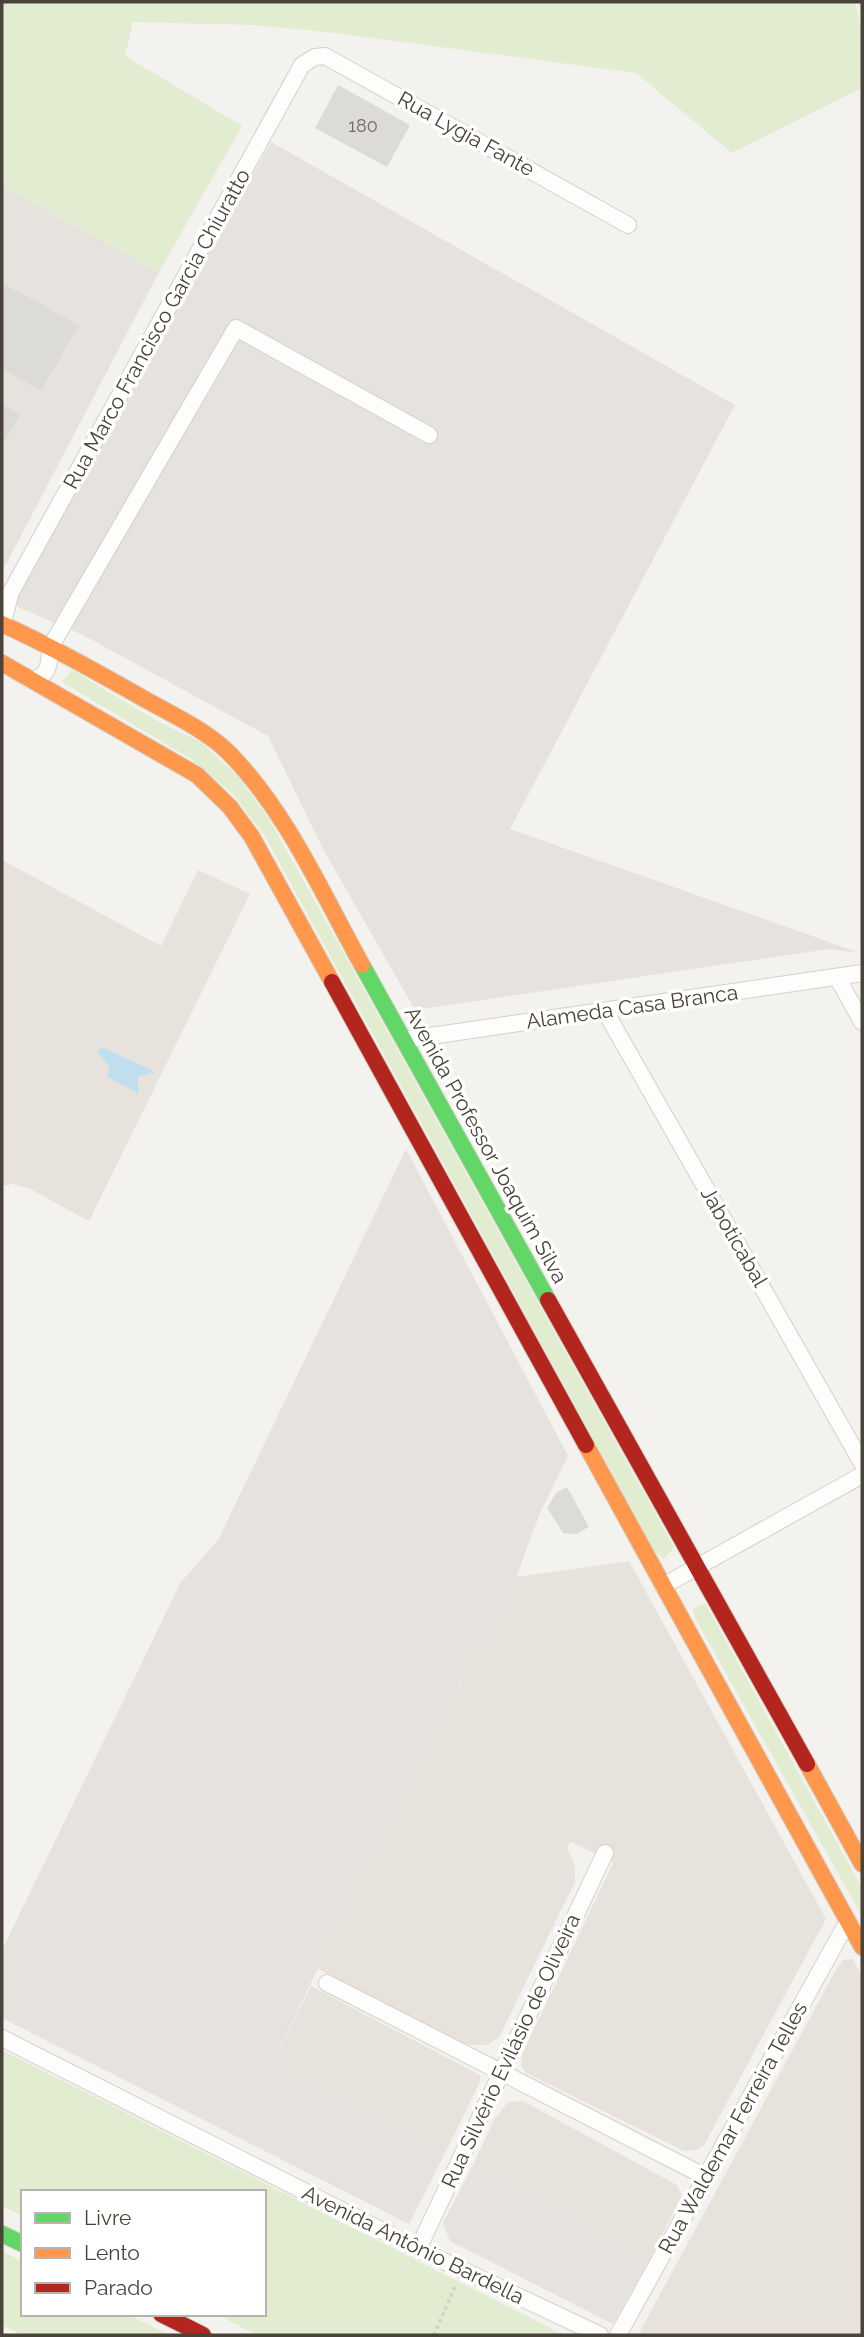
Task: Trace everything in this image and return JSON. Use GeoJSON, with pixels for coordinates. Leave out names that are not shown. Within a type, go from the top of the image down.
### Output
{"type":"FeatureCollection","features":[{"type":"Feature","properties":{"kind":"main road","name":"Avenida Professor Joaquim Silva"},"geometry":{"type":"LineString","coordinates":[[2,624],[51,646],[186,722],[227,751],[257,785],[285,826],[862,1864]]}},
{"type":"Feature","properties":{"kind":"main road"},"geometry":{"type":"LineString","coordinates":[[2,663],[197,775],[230,807],[252,837],[862,1947]]}},
{"type":"Feature","properties":{"kind":"main road"},"geometry":{"type":"LineString","coordinates":[[2,2234],[21,2243]]}},
{"type":"Feature","properties":{"kind":"main road"},"geometry":{"type":"LineString","coordinates":[[165,2316],[203,2335]]}},
{"type":"Feature","properties":{"kind":"street","name":"Rua Lygia Fante"},"geometry":{"type":"LineString","coordinates":[[302,65],[315,57],[325,56],[628,225]]}},
{"type":"Feature","properties":{"kind":"street","name":"Rua Marco Francisco Garcia Chiuratto"},"geometry":{"type":"LineString","coordinates":[[2,624],[6,595],[302,65]]}},
{"type":"Feature","properties":{"kind":"street"},"geometry":{"type":"LineString","coordinates":[[33,680],[43,677],[47,672],[51,646],[236,328],[429,435]]}},
{"type":"Feature","properties":{"kind":"street","name":"Alameda Casa Branca"},"geometry":{"type":"LineString","coordinates":[[403,1040],[862,974]]}},
{"type":"Feature","properties":{"kind":"street"},"geometry":{"type":"LineString","coordinates":[[837,977],[862,1022]]}},
{"type":"Feature","properties":{"kind":"street","name":"Jaboticabal"},"geometry":{"type":"LineString","coordinates":[[605,1011],[862,1463]]}},
{"type":"Feature","properties":{"kind":"street"},"geometry":{"type":"LineString","coordinates":[[663,1586],[862,1475]]}},
{"type":"Feature","properties":{"kind":"street","name":"Rua Silvério Evilásio de Oliveira"},"geometry":{"type":"LineString","coordinates":[[418,2249],[606,1853]]}},
{"type":"Feature","properties":{"kind":"street","name":"Rua Waldemar Ferreira Telles"},"geometry":{"type":"LineString","coordinates":[[618,2335],[848,1920]]}},
{"type":"Feature","properties":{"kind":"street"},"geometry":{"type":"LineString","coordinates":[[327,1983],[706,2177]]}},
{"type":"Feature","properties":{"kind":"street","name":"Avenida Antônio Bardella"},"geometry":{"type":"LineString","coordinates":[[2,2038],[418,2249],[600,2335]]}},
{"type":"Feature","properties":{"kind":"path"},"geometry":{"type":"LineString","coordinates":[[434,2335],[460,2276]]}},
{"type":"Feature","properties":{"kind":"shaded area"},"geometry":{"type":"Polygon","coordinates":[[[271,142],[735,405],[510,829],[860,953],[829,949],[415,1010],[323,849],[268,736],[83,635],[18,607],[16,598],[271,142]]]}},
{"type":"Feature","properties":{"kind":"shaded area"},"geometry":{"type":"Polygon","coordinates":[[[2,186],[159,272],[2,572],[2,186]]]}},
{"type":"Feature","properties":{"kind":"shaded area"},"geometry":{"type":"Polygon","coordinates":[[[2,860],[161,946],[198,870],[250,894],[89,1221],[30,1189],[13,1184],[2,1186],[2,860]]]}},
{"type":"Feature","properties":{"kind":"shaded area"},"geometry":{"type":"Polygon","coordinates":[[[406,1149],[568,1456],[540,1513],[516,1577],[415,1769],[270,2067],[444,2155],[409,2224],[2,2018],[2,1950],[181,1582],[218,1540],[406,1149]]]}},
{"type":"Feature","properties":{"kind":"shaded area"},"geometry":{"type":"Polygon","coordinates":[[[629,1561],[826,1919],[704,2145],[696,2150],[684,2151],[526,2073],[521,2066],[522,2054],[613,1863],[570,1841],[567,1849],[575,1865],[575,1882],[499,2037],[488,2045],[465,2045],[318,1969],[415,1769],[516,1577],[629,1561]]]}},
{"type":"Feature","properties":{"kind":"shaded area"},"geometry":{"type":"Polygon","coordinates":[[[853,1959],[862,1976],[862,2335],[638,2335],[837,1968],[843,1960],[853,1959]]]}},
{"type":"Feature","properties":{"kind":"shaded area"},"geometry":{"type":"Polygon","coordinates":[[[311,1986],[480,2075],[480,2082],[444,2155],[270,2067],[311,1986]]]}},
{"type":"Feature","properties":{"kind":"shaded area"},"geometry":{"type":"Polygon","coordinates":[[[523,2101],[677,2185],[682,2196],[649,2260],[473,2165],[495,2118],[508,2102],[523,2101]]]}},
{"type":"Feature","properties":{"kind":"shaded area"},"geometry":{"type":"Polygon","coordinates":[[[473,2165],[649,2260],[613,2324],[450,2241],[443,2223],[473,2165]]]}},
{"type":"Feature","properties":{"kind":"green space"},"geometry":{"type":"Polygon","coordinates":[[[2,2],[855,2],[862,35],[862,88],[732,153],[636,73],[327,32],[252,25],[133,22],[125,56],[242,126],[159,272],[2,186],[2,2]]]}},
{"type":"Feature","properties":{"kind":"green space"},"geometry":{"type":"Polygon","coordinates":[[[72,670],[159,722],[201,742],[239,778],[268,817],[674,1547],[664,1559],[655,1552],[266,838],[234,795],[191,759],[62,682],[72,670]]]}},
{"type":"Feature","properties":{"kind":"green space"},"geometry":{"type":"Polygon","coordinates":[[[705,1603],[862,1888],[862,1916],[695,1618],[693,1609],[705,1603]]]}},
{"type":"Feature","properties":{"kind":"green space"},"geometry":{"type":"Polygon","coordinates":[[[2,2050],[564,2335],[257,2335],[220,2316],[266,2316],[266,2190],[21,2190],[21,2215],[2,2206],[2,2050]]]}},
{"type":"Feature","properties":{"kind":"green space"},"geometry":{"type":"Polygon","coordinates":[[[2,2251],[21,2261],[21,2316],[131,2316],[169,2335],[22,2335],[2,2325],[2,2251]]]}},
{"type":"Feature","properties":{"kind":"water"},"geometry":{"type":"Polygon","coordinates":[[[102,1047],[155,1072],[138,1077],[138,1094],[107,1076],[110,1067],[97,1052],[102,1047]]]}},
{"type":"Feature","properties":{"kind":"building"},"geometry":{"type":"Polygon","coordinates":[[[338,85],[410,125],[387,167],[315,128],[338,85]]]}},
{"type":"Feature","properties":{"kind":"building"},"geometry":{"type":"Polygon","coordinates":[[[2,283],[79,325],[41,391],[2,368],[2,283]]]}},
{"type":"Feature","properties":{"kind":"building"},"geometry":{"type":"Polygon","coordinates":[[[2,404],[20,415],[2,446],[2,404]]]}},
{"type":"Feature","properties":{"kind":"building"},"geometry":{"type":"Polygon","coordinates":[[[567,1487],[589,1527],[576,1534],[563,1533],[547,1508],[556,1493],[567,1487]]]}},
{"type":"Feature","properties":{"kind":"traffic: fast"},"geometry":{"type":"LineString","coordinates":[[362,965],[548,1300]]}},
{"type":"Feature","properties":{"kind":"traffic: fast"},"geometry":{"type":"LineString","coordinates":[[2,2234],[21,2243]]}},
{"type":"Feature","properties":{"kind":"traffic: slow"},"geometry":{"type":"LineString","coordinates":[[2,624],[58,651],[180,718],[229,753],[250,776],[286,827],[362,965]]}},
{"type":"Feature","properties":{"kind":"traffic: slow"},"geometry":{"type":"LineString","coordinates":[[2,663],[197,775],[230,807],[252,837],[332,982]]}},
{"type":"Feature","properties":{"kind":"traffic: slow"},"geometry":{"type":"LineString","coordinates":[[586,1445],[862,1947]]}},
{"type":"Feature","properties":{"kind":"traffic: slow"},"geometry":{"type":"LineString","coordinates":[[807,1764],[862,1864]]}},
{"type":"Feature","properties":{"kind":"traffic: jam"},"geometry":{"type":"LineString","coordinates":[[332,982],[586,1445]]}},
{"type":"Feature","properties":{"kind":"traffic: jam"},"geometry":{"type":"LineString","coordinates":[[548,1300],[807,1764]]}},
{"type":"Feature","properties":{"kind":"traffic: jam"},"geometry":{"type":"LineString","coordinates":[[165,2316],[203,2335]]}}]}
